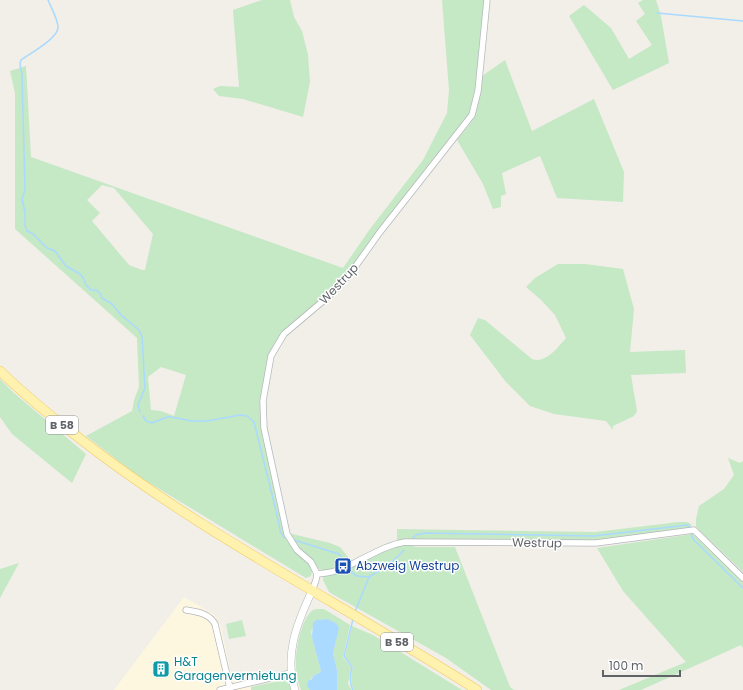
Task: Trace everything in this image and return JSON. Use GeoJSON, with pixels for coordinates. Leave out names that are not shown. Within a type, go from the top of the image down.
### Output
{"type":"FeatureCollection","features":[{"type":"Feature","properties":{"kind":"main road","name":"B 58"},"geometry":{"type":"LineString","coordinates":[[0,371],[48,413],[132,478],[204,526],[477,690]]}},
{"type":"Feature","properties":{"kind":"street","name":"Westrup"},"geometry":{"type":"LineString","coordinates":[[486,0],[478,91],[472,115],[380,232],[350,274],[329,296],[284,334],[271,356],[263,401],[264,428],[286,534],[297,550],[311,562],[317,574],[343,568],[395,544],[405,542],[596,543],[694,530],[743,578]]}},
{"type":"Feature","properties":{"kind":"street"},"geometry":{"type":"LineString","coordinates":[[295,690],[291,673],[290,657],[293,638],[300,617],[312,591],[317,574]]}},
{"type":"Feature","properties":{"kind":"street"},"geometry":{"type":"LineString","coordinates":[[186,610],[207,615],[215,624],[230,688]]}},
{"type":"Feature","properties":{"kind":"street"},"geometry":{"type":"LineString","coordinates":[[220,690],[291,673]]}},
{"type":"Feature","properties":{"kind":"shaded area"},"geometry":{"type":"Polygon","coordinates":[[[184,597],[213,614],[217,619],[221,627],[232,678],[237,681],[249,679],[251,690],[114,690],[184,597]]]}},
{"type":"Feature","properties":{"kind":"green space"},"geometry":{"type":"Polygon","coordinates":[[[262,0],[290,0],[294,17],[302,31],[308,55],[310,82],[303,117],[243,99],[219,96],[213,89],[220,86],[239,87],[233,10],[262,0]]]}},
{"type":"Feature","properties":{"kind":"green space"},"geometry":{"type":"Polygon","coordinates":[[[442,0],[485,0],[478,74],[469,117],[350,272],[328,295],[283,334],[269,356],[261,401],[285,534],[310,564],[312,571],[311,576],[306,578],[138,476],[86,436],[132,411],[139,387],[137,338],[15,229],[15,93],[10,71],[26,66],[31,157],[343,268],[370,229],[423,160],[447,113],[449,90],[442,0]],[[102,185],[87,200],[100,213],[92,221],[129,265],[145,270],[153,234],[114,188],[102,185]],[[161,367],[148,377],[151,410],[161,411],[174,416],[186,375],[161,367]]]}},
{"type":"Feature","properties":{"kind":"green space"},"geometry":{"type":"Polygon","coordinates":[[[643,0],[656,0],[661,16],[669,63],[613,90],[569,16],[584,5],[611,28],[629,59],[652,45],[636,21],[645,14],[638,3],[643,0]]]}},
{"type":"Feature","properties":{"kind":"green space"},"geometry":{"type":"Polygon","coordinates":[[[505,60],[532,131],[594,99],[624,172],[623,202],[557,198],[540,156],[502,173],[506,194],[501,196],[501,207],[493,209],[483,184],[457,140],[473,120],[482,76],[505,60]]]}},
{"type":"Feature","properties":{"kind":"green space"},"geometry":{"type":"Polygon","coordinates":[[[558,264],[585,264],[623,269],[634,309],[630,352],[685,350],[686,373],[631,375],[637,411],[634,416],[613,426],[613,430],[606,421],[554,414],[530,406],[506,382],[470,335],[478,318],[485,320],[532,359],[542,359],[551,354],[566,338],[555,315],[526,287],[535,278],[558,264]]]}},
{"type":"Feature","properties":{"kind":"green space"},"geometry":{"type":"Polygon","coordinates":[[[0,379],[14,393],[86,454],[72,483],[12,434],[0,417],[0,379]]]}},
{"type":"Feature","properties":{"kind":"green space"},"geometry":{"type":"Polygon","coordinates":[[[728,458],[740,463],[743,461],[743,572],[696,527],[699,506],[724,489],[734,475],[728,458]]]}},
{"type":"Feature","properties":{"kind":"green space"},"geometry":{"type":"Polygon","coordinates":[[[687,522],[691,524],[692,529],[596,543],[397,541],[397,529],[595,532],[687,522]]]}},
{"type":"Feature","properties":{"kind":"green space"},"geometry":{"type":"Polygon","coordinates":[[[288,533],[330,543],[340,547],[352,562],[333,570],[322,570],[308,560],[288,533]]]}},
{"type":"Feature","properties":{"kind":"green space"},"geometry":{"type":"Polygon","coordinates":[[[693,534],[743,582],[743,648],[741,645],[641,690],[619,690],[686,662],[623,591],[597,548],[693,534]]]}},
{"type":"Feature","properties":{"kind":"green space"},"geometry":{"type":"Polygon","coordinates":[[[406,544],[416,547],[455,547],[510,687],[514,690],[491,690],[446,658],[329,592],[323,580],[324,574],[394,546],[406,544]]]}},
{"type":"Feature","properties":{"kind":"green space"},"geometry":{"type":"Polygon","coordinates":[[[19,563],[0,598],[0,569],[19,563]]]}},
{"type":"Feature","properties":{"kind":"green space"},"geometry":{"type":"Polygon","coordinates":[[[324,609],[350,625],[343,657],[351,667],[348,684],[352,690],[337,690],[337,670],[333,653],[337,635],[336,623],[324,619],[315,621],[311,632],[321,671],[310,680],[310,690],[301,690],[297,678],[296,666],[302,628],[305,620],[313,610],[324,609]]]}},
{"type":"Feature","properties":{"kind":"green space"},"geometry":{"type":"Polygon","coordinates":[[[242,620],[246,636],[229,639],[226,624],[242,620]]]}},
{"type":"Feature","properties":{"kind":"green space"},"geometry":{"type":"Polygon","coordinates":[[[352,626],[373,635],[462,690],[354,690],[351,678],[353,667],[345,656],[352,626]]]}},
{"type":"Feature","properties":{"kind":"green space"},"geometry":{"type":"Polygon","coordinates":[[[284,680],[290,685],[292,690],[251,690],[251,687],[284,680]]]}},
{"type":"Feature","properties":{"kind":"water"},"geometry":{"type":"Polygon","coordinates":[[[327,619],[336,623],[339,628],[333,653],[337,670],[337,690],[310,690],[307,686],[308,681],[321,671],[312,637],[313,623],[316,620],[327,619]]]}},
{"type":"Feature","properties":{"kind":"waterway"},"geometry":{"type":"LineString","coordinates":[[48,0],[57,21],[57,31],[49,41],[21,60],[20,64],[22,75],[25,190],[22,199],[25,212],[25,226],[27,231],[33,234],[47,248],[55,251],[66,266],[80,274],[86,285],[91,290],[96,290],[100,293],[102,298],[112,304],[121,315],[139,330],[142,337],[145,388],[138,405],[140,412]]}},
{"type":"Feature","properties":{"kind":"waterway"},"geometry":{"type":"LineString","coordinates":[[657,13],[743,21]]}},
{"type":"Feature","properties":{"kind":"waterway"},"geometry":{"type":"LineString","coordinates":[[143,416],[146,421],[152,423],[167,417],[192,421],[207,421],[240,415],[247,416],[254,422],[280,531],[284,538]]}},
{"type":"Feature","properties":{"kind":"waterway"},"geometry":{"type":"LineString","coordinates":[[413,538],[416,535],[425,533],[594,536],[688,525],[690,529]]}},
{"type":"Feature","properties":{"kind":"waterway"},"geometry":{"type":"LineString","coordinates":[[691,533],[693,539],[743,588]]}},
{"type":"Feature","properties":{"kind":"waterway"},"geometry":{"type":"LineString","coordinates":[[294,540],[339,554],[345,563]]}},
{"type":"Feature","properties":{"kind":"waterway"},"geometry":{"type":"LineString","coordinates":[[355,612],[369,577],[392,562],[404,550]]}},
{"type":"Feature","properties":{"kind":"waterway"},"geometry":{"type":"LineString","coordinates":[[349,571],[357,576],[369,577]]}},
{"type":"Feature","properties":{"kind":"waterway"},"geometry":{"type":"LineString","coordinates":[[353,619],[344,656],[352,667],[350,679],[353,690]]}},
{"type":"Feature","properties":{"kind":"place","name":"Abzweig Westrup"},"geometry":{"type":"Point","coordinates":[343,566]}},
{"type":"Feature","properties":{"kind":"place","name":"H&T Garagenvermietung"},"geometry":{"type":"Point","coordinates":[161,669]}}]}
